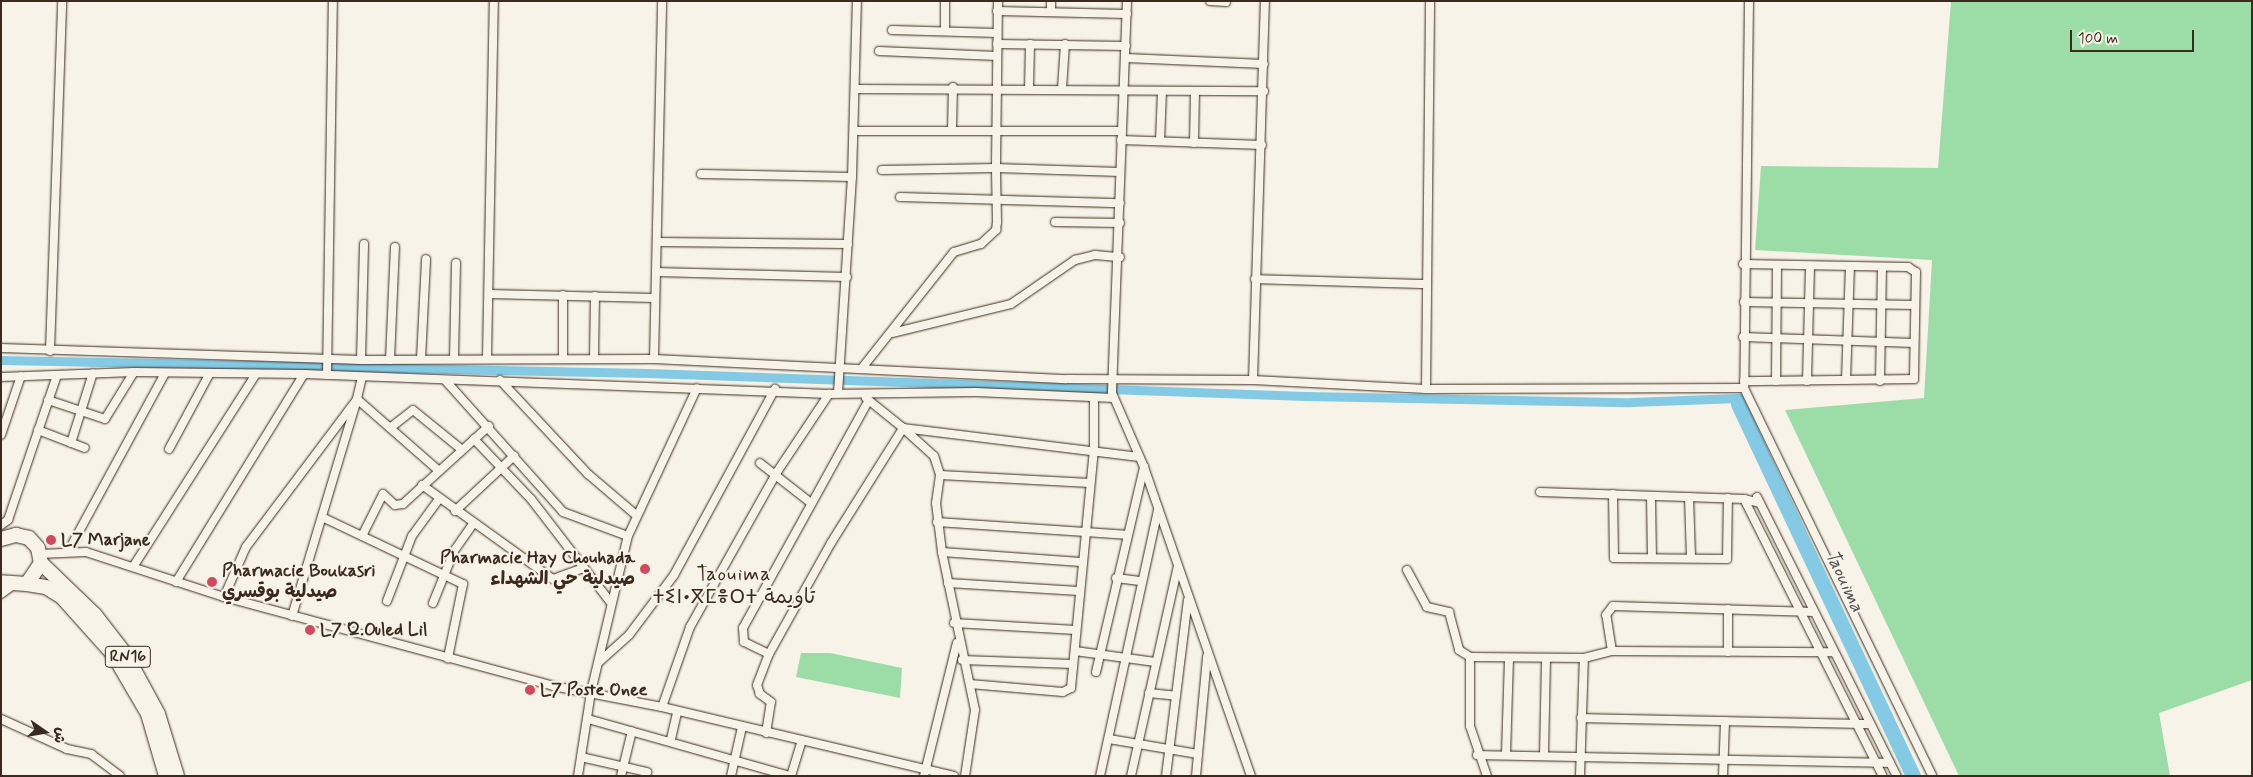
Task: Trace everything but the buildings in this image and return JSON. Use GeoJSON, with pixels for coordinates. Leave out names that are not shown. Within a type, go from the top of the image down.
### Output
{"type":"FeatureCollection","features":[{"type":"Feature","properties":{"kind":"highway","name":"RN16"},"geometry":{"type":"LineString","coordinates":[[2,535],[28,538],[40,558],[95,615],[126,655],[158,714],[177,776]]}},
{"type":"Feature","properties":{"kind":"highway"},"geometry":{"type":"LineString","coordinates":[[27,584],[40,558]]}},
{"type":"Feature","properties":{"kind":"highway","name":"RN16"},"geometry":{"type":"LineString","coordinates":[[5,587],[27,584],[46,587],[62,597],[113,654],[148,714],[166,776]]}},
{"type":"Feature","properties":{"kind":"street"},"geometry":{"type":"LineString","coordinates":[[50,351],[62,1]]}},
{"type":"Feature","properties":{"kind":"street"},"geometry":{"type":"LineString","coordinates":[[327,375],[334,1]]}},
{"type":"Feature","properties":{"kind":"street"},"geometry":{"type":"LineString","coordinates":[[487,357],[494,1]]}},
{"type":"Feature","properties":{"kind":"street"},"geometry":{"type":"LineString","coordinates":[[654,359],[662,1]]}},
{"type":"Feature","properties":{"kind":"street"},"geometry":{"type":"LineString","coordinates":[[838,389],[847,277],[852,177],[857,1]]}},
{"type":"Feature","properties":{"kind":"street"},"geometry":{"type":"LineString","coordinates":[[945,1],[945,31]]}},
{"type":"Feature","properties":{"kind":"street"},"geometry":{"type":"LineString","coordinates":[[862,368],[892,333],[954,252],[990,237],[996,230],[998,87],[996,33],[998,1]]}},
{"type":"Feature","properties":{"kind":"street"},"geometry":{"type":"LineString","coordinates":[[1051,12],[1052,1]]}},
{"type":"Feature","properties":{"kind":"street"},"geometry":{"type":"LineString","coordinates":[[1127,1],[1125,90],[1120,172],[1120,257],[1113,395],[1144,467],[1159,508],[1251,776]]}},
{"type":"Feature","properties":{"kind":"street"},"geometry":{"type":"LineString","coordinates":[[1210,1],[1226,2]]}},
{"type":"Feature","properties":{"kind":"street"},"geometry":{"type":"LineString","coordinates":[[1253,380],[1255,279],[1264,91],[1265,1]]}},
{"type":"Feature","properties":{"kind":"street"},"geometry":{"type":"LineString","coordinates":[[1426,389],[1430,1]]}},
{"type":"Feature","properties":{"kind":"street"},"geometry":{"type":"LineString","coordinates":[[1749,1],[1743,337],[1744,384],[1932,776]]}},
{"type":"Feature","properties":{"kind":"street"},"geometry":{"type":"LineString","coordinates":[[997,11],[1127,14]]}},
{"type":"Feature","properties":{"kind":"street"},"geometry":{"type":"LineString","coordinates":[[892,30],[996,33]]}},
{"type":"Feature","properties":{"kind":"street"},"geometry":{"type":"LineString","coordinates":[[997,44],[1126,46]]}},
{"type":"Feature","properties":{"kind":"street"},"geometry":{"type":"LineString","coordinates":[[1029,88],[1030,44]]}},
{"type":"Feature","properties":{"kind":"street"},"geometry":{"type":"LineString","coordinates":[[1062,89],[1065,44]]}},
{"type":"Feature","properties":{"kind":"street"},"geometry":{"type":"LineString","coordinates":[[879,51],[997,56]]}},
{"type":"Feature","properties":{"kind":"street"},"geometry":{"type":"LineString","coordinates":[[1126,58],[1264,64]]}},
{"type":"Feature","properties":{"kind":"street"},"geometry":{"type":"LineString","coordinates":[[952,130],[953,87]]}},
{"type":"Feature","properties":{"kind":"street"},"geometry":{"type":"LineString","coordinates":[[856,89],[998,87],[1162,91],[1264,91]]}},
{"type":"Feature","properties":{"kind":"street"},"geometry":{"type":"LineString","coordinates":[[1160,141],[1162,91]]}},
{"type":"Feature","properties":{"kind":"street"},"geometry":{"type":"LineString","coordinates":[[1194,143],[1195,91]]}},
{"type":"Feature","properties":{"kind":"street"},"geometry":{"type":"LineString","coordinates":[[854,131],[1122,131]]}},
{"type":"Feature","properties":{"kind":"street"},"geometry":{"type":"LineString","coordinates":[[1121,140],[1262,145]]}},
{"type":"Feature","properties":{"kind":"street"},"geometry":{"type":"LineString","coordinates":[[882,170],[996,168],[1120,172]]}},
{"type":"Feature","properties":{"kind":"street"},"geometry":{"type":"LineString","coordinates":[[701,174],[852,177]]}},
{"type":"Feature","properties":{"kind":"street"},"geometry":{"type":"LineString","coordinates":[[900,197],[1120,203]]}},
{"type":"Feature","properties":{"kind":"street"},"geometry":{"type":"LineString","coordinates":[[1055,222],[1120,222]]}},
{"type":"Feature","properties":{"kind":"street"},"geometry":{"type":"LineString","coordinates":[[658,242],[848,244]]}},
{"type":"Feature","properties":{"kind":"street"},"geometry":{"type":"LineString","coordinates":[[361,360],[364,244]]}},
{"type":"Feature","properties":{"kind":"street"},"geometry":{"type":"LineString","coordinates":[[390,360],[395,246]]}},
{"type":"Feature","properties":{"kind":"street"},"geometry":{"type":"LineString","coordinates":[[892,333],[1011,304],[1075,260],[1096,255],[1120,257]]}},
{"type":"Feature","properties":{"kind":"street"},"geometry":{"type":"LineString","coordinates":[[421,359],[426,259]]}},
{"type":"Feature","properties":{"kind":"street"},"geometry":{"type":"LineString","coordinates":[[454,358],[456,263]]}},
{"type":"Feature","properties":{"kind":"street"},"geometry":{"type":"LineString","coordinates":[[1,348],[328,360],[487,357],[654,359],[1113,378],[1253,380],[1426,389],[1744,384],[1776,380],[1914,380],[1916,305],[1914,269],[1744,264]]}},
{"type":"Feature","properties":{"kind":"street"},"geometry":{"type":"LineString","coordinates":[[1776,380],[1778,337],[1777,265]]}},
{"type":"Feature","properties":{"kind":"street"},"geometry":{"type":"LineString","coordinates":[[1807,381],[1810,266]]}},
{"type":"Feature","properties":{"kind":"street"},"geometry":{"type":"LineString","coordinates":[[1846,380],[1847,304],[1850,266]]}},
{"type":"Feature","properties":{"kind":"street"},"geometry":{"type":"LineString","coordinates":[[1880,381],[1882,267]]}},
{"type":"Feature","properties":{"kind":"street"},"geometry":{"type":"LineString","coordinates":[[656,272],[847,277]]}},
{"type":"Feature","properties":{"kind":"street"},"geometry":{"type":"LineString","coordinates":[[1255,279],[1426,284]]}},
{"type":"Feature","properties":{"kind":"street"},"geometry":{"type":"LineString","coordinates":[[489,294],[654,298]]}},
{"type":"Feature","properties":{"kind":"street"},"geometry":{"type":"LineString","coordinates":[[563,295],[563,358]]}},
{"type":"Feature","properties":{"kind":"street"},"geometry":{"type":"LineString","coordinates":[[594,359],[595,296]]}},
{"type":"Feature","properties":{"kind":"street"},"geometry":{"type":"LineString","coordinates":[[1744,302],[1916,305]]}},
{"type":"Feature","properties":{"kind":"street"},"geometry":{"type":"LineString","coordinates":[[1743,337],[1809,338],[1914,344]]}},
{"type":"Feature","properties":{"kind":"street"},"geometry":{"type":"LineString","coordinates":[[48,400],[81,412],[108,418],[134,372]]}},
{"type":"Feature","properties":{"kind":"street"},"geometry":{"type":"LineString","coordinates":[[1,377],[134,372],[304,374],[697,388],[775,388],[829,394]]}},
{"type":"Feature","properties":{"kind":"street"},"geometry":{"type":"LineString","coordinates":[[71,443],[93,373]]}},
{"type":"Feature","properties":{"kind":"street"},"geometry":{"type":"LineString","coordinates":[[69,550],[165,373]]}},
{"type":"Feature","properties":{"kind":"street"},"geometry":{"type":"LineString","coordinates":[[169,449],[210,373]]}},
{"type":"Feature","properties":{"kind":"street"},"geometry":{"type":"LineString","coordinates":[[2,535],[57,374]]}},
{"type":"Feature","properties":{"kind":"street"},"geometry":{"type":"LineString","coordinates":[[133,567],[256,374]]}},
{"type":"Feature","properties":{"kind":"street"},"geometry":{"type":"LineString","coordinates":[[176,582],[304,374]]}},
{"type":"Feature","properties":{"kind":"street"},"geometry":{"type":"LineString","coordinates":[[1,435],[21,376]]}},
{"type":"Feature","properties":{"kind":"street"},"geometry":{"type":"LineString","coordinates":[[292,616],[324,518],[362,377]]}},
{"type":"Feature","properties":{"kind":"street"},"geometry":{"type":"LineString","coordinates":[[445,380],[489,426],[563,512],[628,536]]}},
{"type":"Feature","properties":{"kind":"street"},"geometry":{"type":"LineString","coordinates":[[500,380],[588,474],[636,515]]}},
{"type":"Feature","properties":{"kind":"street"},"geometry":{"type":"LineString","coordinates":[[578,776],[591,692],[628,536],[636,515],[697,388]]}},
{"type":"Feature","properties":{"kind":"street"},"geometry":{"type":"LineString","coordinates":[[599,662],[629,636],[674,575],[775,388]]}},
{"type":"Feature","properties":{"kind":"street"},"geometry":{"type":"LineString","coordinates":[[662,707],[690,627],[777,472],[829,394],[838,389],[861,393],[976,392],[1094,398],[1113,395]]}},
{"type":"Feature","properties":{"kind":"street"},"geometry":{"type":"LineString","coordinates":[[861,393],[934,456],[940,475],[937,522],[954,624],[962,660],[970,684],[974,732],[965,776]]}},
{"type":"Feature","properties":{"kind":"street"},"geometry":{"type":"LineString","coordinates":[[970,684],[1067,692],[1074,664],[1081,562],[1094,451],[1094,398]]}},
{"type":"Feature","properties":{"kind":"street"},"geometry":{"type":"LineString","coordinates":[[224,597],[246,547],[357,399]]}},
{"type":"Feature","properties":{"kind":"street"},"geometry":{"type":"LineString","coordinates":[[357,399],[438,470]]}},
{"type":"Feature","properties":{"kind":"street"},"geometry":{"type":"LineString","coordinates":[[769,654],[748,645],[743,628],[869,400]]}},
{"type":"Feature","properties":{"kind":"street"},"geometry":{"type":"LineString","coordinates":[[390,428],[414,410],[461,449]]}},
{"type":"Feature","properties":{"kind":"street"},"geometry":{"type":"LineString","coordinates":[[362,536],[383,494],[400,506],[461,449],[489,426]]}},
{"type":"Feature","properties":{"kind":"street"},"geometry":{"type":"LineString","coordinates":[[903,428],[1139,458]]}},
{"type":"Feature","properties":{"kind":"street"},"geometry":{"type":"LineString","coordinates":[[766,734],[772,702],[760,694],[758,685],[769,654],[831,543],[903,428]]}},
{"type":"Feature","properties":{"kind":"street"},"geometry":{"type":"LineString","coordinates":[[38,430],[85,448]]}},
{"type":"Feature","properties":{"kind":"street"},"geometry":{"type":"LineString","coordinates":[[474,439],[499,469],[516,483],[611,603]]}},
{"type":"Feature","properties":{"kind":"street"},"geometry":{"type":"LineString","coordinates":[[455,511],[514,456]]}},
{"type":"Feature","properties":{"kind":"street"},"geometry":{"type":"LineString","coordinates":[[760,463],[777,472],[811,504]]}},
{"type":"Feature","properties":{"kind":"street"},"geometry":{"type":"LineString","coordinates":[[1096,672],[1126,535],[1144,467]]}},
{"type":"Feature","properties":{"kind":"street"},"geometry":{"type":"LineString","coordinates":[[516,483],[530,473]]}},
{"type":"Feature","properties":{"kind":"street"},"geometry":{"type":"LineString","coordinates":[[940,475],[1090,483]]}},
{"type":"Feature","properties":{"kind":"street"},"geometry":{"type":"LineString","coordinates":[[422,485],[473,524],[553,579],[584,568]]}},
{"type":"Feature","properties":{"kind":"street"},"geometry":{"type":"LineString","coordinates":[[1540,492],[1758,500],[1897,776]]}},
{"type":"Feature","properties":{"kind":"street"},"geometry":{"type":"LineString","coordinates":[[1613,494],[1614,558],[1727,559],[1728,498]]}},
{"type":"Feature","properties":{"kind":"street"},"geometry":{"type":"LineString","coordinates":[[1651,496],[1652,558]]}},
{"type":"Feature","properties":{"kind":"street"},"geometry":{"type":"LineString","coordinates":[[1690,497],[1691,558]]}},
{"type":"Feature","properties":{"kind":"street"},"geometry":{"type":"LineString","coordinates":[[387,601],[403,556],[419,524],[439,499]]}},
{"type":"Feature","properties":{"kind":"street"},"geometry":{"type":"LineString","coordinates":[[1744,499],[1818,653],[1883,776]]}},
{"type":"Feature","properties":{"kind":"street"},"geometry":{"type":"LineString","coordinates":[[1100,776],[1159,508]]}},
{"type":"Feature","properties":{"kind":"street"},"geometry":{"type":"LineString","coordinates":[[324,518],[444,574],[464,586],[448,658]]}},
{"type":"Feature","properties":{"kind":"street"},"geometry":{"type":"LineString","coordinates":[[937,522],[1126,535]]}},
{"type":"Feature","properties":{"kind":"street"},"geometry":{"type":"LineString","coordinates":[[433,603],[444,574],[473,524]]}},
{"type":"Feature","properties":{"kind":"street"},"geometry":{"type":"LineString","coordinates":[[40,558],[69,550],[133,567],[224,597],[448,658],[662,707],[925,772],[954,776]]}},
{"type":"Feature","properties":{"kind":"street"},"geometry":{"type":"LineString","coordinates":[[942,552],[1081,562]]}},
{"type":"Feature","properties":{"kind":"street"},"geometry":{"type":"LineString","coordinates":[[1131,776],[1178,566]]}},
{"type":"Feature","properties":{"kind":"street"},"geometry":{"type":"LineString","coordinates":[[1407,570],[1427,607],[1451,614],[1459,650],[1470,657],[1584,658],[1612,652],[1833,652]]}},
{"type":"Feature","properties":{"kind":"street"},"geometry":{"type":"LineString","coordinates":[[1116,578],[1142,580]]}},
{"type":"Feature","properties":{"kind":"street"},"geometry":{"type":"LineString","coordinates":[[948,583],[1079,591]]}},
{"type":"Feature","properties":{"kind":"street"},"geometry":{"type":"LineString","coordinates":[[1166,776],[1189,598]]}},
{"type":"Feature","properties":{"kind":"street"},"geometry":{"type":"LineString","coordinates":[[1612,652],[1606,615],[1613,606],[1814,612]]}},
{"type":"Feature","properties":{"kind":"street"},"geometry":{"type":"LineString","coordinates":[[1728,609],[1728,652]]}},
{"type":"Feature","properties":{"kind":"street"},"geometry":{"type":"LineString","coordinates":[[954,624],[1076,630]]}},
{"type":"Feature","properties":{"kind":"street"},"geometry":{"type":"LineString","coordinates":[[925,772],[958,641]]}},
{"type":"Feature","properties":{"kind":"street"},"geometry":{"type":"LineString","coordinates":[[1075,651],[1156,662]]}},
{"type":"Feature","properties":{"kind":"street"},"geometry":{"type":"LineString","coordinates":[[1196,776],[1208,655]]}},
{"type":"Feature","properties":{"kind":"street"},"geometry":{"type":"LineString","coordinates":[[1470,657],[1470,726],[1477,755],[1486,776]]}},
{"type":"Feature","properties":{"kind":"street"},"geometry":{"type":"LineString","coordinates":[[1506,754],[1509,658]]}},
{"type":"Feature","properties":{"kind":"street"},"geometry":{"type":"LineString","coordinates":[[1544,755],[1546,658]]}},
{"type":"Feature","properties":{"kind":"street"},"geometry":{"type":"LineString","coordinates":[[1580,776],[1584,658]]}},
{"type":"Feature","properties":{"kind":"street"},"geometry":{"type":"LineString","coordinates":[[962,660],[1074,664]]}},
{"type":"Feature","properties":{"kind":"street"},"geometry":{"type":"LineString","coordinates":[[1149,693],[1176,696]]}},
{"type":"Feature","properties":{"kind":"street"},"geometry":{"type":"LineString","coordinates":[[670,740],[677,712]]}},
{"type":"Feature","properties":{"kind":"street"},"geometry":{"type":"LineString","coordinates":[[1581,718],[1870,724]]}},
{"type":"Feature","properties":{"kind":"street"},"geometry":{"type":"LineString","coordinates":[[1,719],[96,756],[120,776]]}},
{"type":"Feature","properties":{"kind":"street"},"geometry":{"type":"LineString","coordinates":[[588,719],[735,758],[790,776],[802,741]]}},
{"type":"Feature","properties":{"kind":"street"},"geometry":{"type":"LineString","coordinates":[[1724,776],[1725,721]]}},
{"type":"Feature","properties":{"kind":"street"},"geometry":{"type":"LineString","coordinates":[[731,776],[742,728]]}},
{"type":"Feature","properties":{"kind":"street"},"geometry":{"type":"LineString","coordinates":[[621,776],[632,731]]}},
{"type":"Feature","properties":{"kind":"street"},"geometry":{"type":"LineString","coordinates":[[1109,739],[1170,751],[1198,754]]}},
{"type":"Feature","properties":{"kind":"street"},"geometry":{"type":"LineString","coordinates":[[1477,755],[1506,754],[1890,763]]}},
{"type":"Feature","properties":{"kind":"street"},"geometry":{"type":"LineString","coordinates":[[581,757],[647,772]]}},
{"type":"Feature","properties":{"kind":"green space"},"geometry":{"type":"Polygon","coordinates":[[[1951,1],[2252,1],[2252,680],[2159,713],[2170,776],[1959,776],[1785,410],[1924,398],[1932,260],[1755,250],[1761,166],[1938,168],[1951,1]]]}},
{"type":"Feature","properties":{"kind":"green space"},"geometry":{"type":"Polygon","coordinates":[[[801,653],[830,653],[902,668],[900,698],[796,677],[801,653]]]}},
{"type":"Feature","properties":{"kind":"waterway"},"geometry":{"type":"LineString","coordinates":[[1,360],[648,373],[1306,396],[1630,402],[1739,398],[1738,404]]}},
{"type":"Feature","properties":{"kind":"waterway","name":"Taouima"},"geometry":{"type":"LineString","coordinates":[[1738,404],[1913,776]]}},
{"type":"Feature","properties":{"kind":"place","name":"L7 Marjane"},"geometry":{"type":"Point","coordinates":[51,540]}},
{"type":"Feature","properties":{"kind":"place","name":"Pharmacie Hay Chouhada صيدلية حي الشهداء"},"geometry":{"type":"Point","coordinates":[645,569]}},
{"type":"Feature","properties":{"kind":"place","name":"Pharmacie Boukasri صيدلية بوقسري"},"geometry":{"type":"Point","coordinates":[212,582]}},
{"type":"Feature","properties":{"kind":"place","name":"L7 Q.Ouled Lil"},"geometry":{"type":"Point","coordinates":[310,630]}},
{"type":"Feature","properties":{"kind":"place","name":"L7 Poste Onee"},"geometry":{"type":"Point","coordinates":[530,690]}},
{"type":"Feature","properties":{"kind":"district","name":"Taouima ⵜⵉⵏ•ⴳⵎⴻⵔⵜ تاويمة"},"geometry":{"type":"Point","coordinates":[734,586]}}]}
